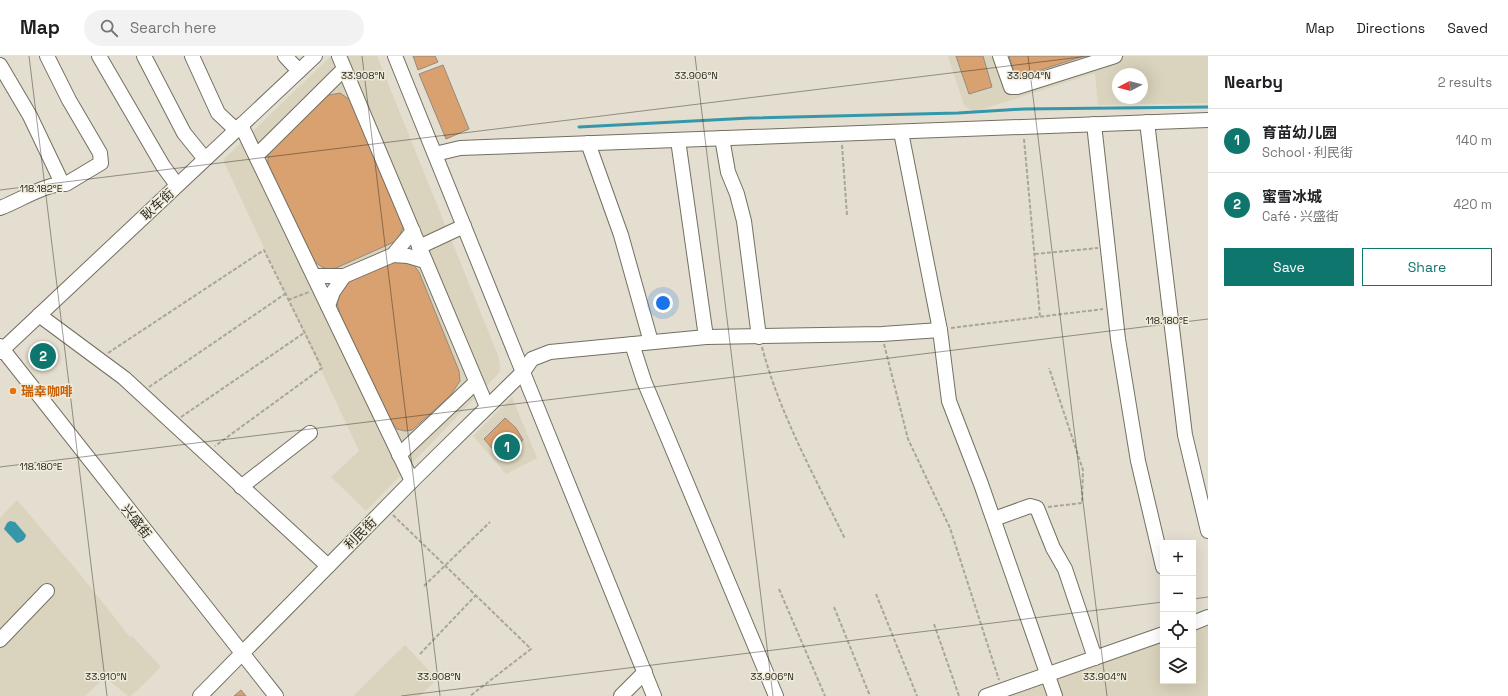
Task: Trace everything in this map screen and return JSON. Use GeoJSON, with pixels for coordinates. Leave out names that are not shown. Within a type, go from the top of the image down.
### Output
{"type":"FeatureCollection","features":[{"type":"Feature","properties":{"kind":"street"},"geometry":{"type":"LineString","coordinates":[[0,208],[50,186],[66,184],[101,163],[101,158],[47,56]]}},
{"type":"Feature","properties":{"kind":"street"},"geometry":{"type":"LineString","coordinates":[[99,56],[163,166],[177,185]]}},
{"type":"Feature","properties":{"kind":"street"},"geometry":{"type":"LineString","coordinates":[[144,56],[184,134],[205,159]]}},
{"type":"Feature","properties":{"kind":"street"},"geometry":{"type":"LineString","coordinates":[[192,56],[218,113],[239,128],[256,156],[412,481]]}},
{"type":"Feature","properties":{"kind":"street"},"geometry":{"type":"LineString","coordinates":[[285,56],[299,71]]}},
{"type":"Feature","properties":{"kind":"street","name":"耿车街"},"geometry":{"type":"LineString","coordinates":[[1,349],[315,56]]}},
{"type":"Feature","properties":{"kind":"street"},"geometry":{"type":"LineString","coordinates":[[339,56],[487,407]]}},
{"type":"Feature","properties":{"kind":"street"},"geometry":{"type":"LineString","coordinates":[[395,56],[654,696]]}},
{"type":"Feature","properties":{"kind":"street"},"geometry":{"type":"LineString","coordinates":[[1000,56],[1011,87],[1017,87],[1116,56]]}},
{"type":"Feature","properties":{"kind":"street"},"geometry":{"type":"LineString","coordinates":[[1,67],[30,116],[62,184]]}},
{"type":"Feature","properties":{"kind":"street"},"geometry":{"type":"LineString","coordinates":[[256,156],[344,69]]}},
{"type":"Feature","properties":{"kind":"street"},"geometry":{"type":"LineString","coordinates":[[435,154],[460,148],[1208,120]]}},
{"type":"Feature","properties":{"kind":"street"},"geometry":{"type":"LineString","coordinates":[[1147,122],[1185,435],[1208,531]]}},
{"type":"Feature","properties":{"kind":"street"},"geometry":{"type":"LineString","coordinates":[[1094,124],[1114,307],[1138,461],[1160,554]]}},
{"type":"Feature","properties":{"kind":"street"},"geometry":{"type":"LineString","coordinates":[[901,132],[940,330],[949,401],[994,519],[1055,696]]}},
{"type":"Feature","properties":{"kind":"street"},"geometry":{"type":"LineString","coordinates":[[722,138],[728,172],[737,194],[744,221],[759,337]]}},
{"type":"Feature","properties":{"kind":"street"},"geometry":{"type":"LineString","coordinates":[[678,140],[706,338]]}},
{"type":"Feature","properties":{"kind":"street"},"geometry":{"type":"LineString","coordinates":[[588,143],[621,235],[651,342]]}},
{"type":"Feature","properties":{"kind":"street"},"geometry":{"type":"LineString","coordinates":[[419,246],[464,226]]}},
{"type":"Feature","properties":{"kind":"street"},"geometry":{"type":"LineString","coordinates":[[393,255],[412,231]]}},
{"type":"Feature","properties":{"kind":"street"},"geometry":{"type":"LineString","coordinates":[[317,282],[344,276],[393,255],[408,256],[425,261]]}},
{"type":"Feature","properties":{"kind":"street"},"geometry":{"type":"LineString","coordinates":[[328,306],[333,292],[344,276]]}},
{"type":"Feature","properties":{"kind":"street"},"geometry":{"type":"LineString","coordinates":[[39,315],[98,359],[140,393],[328,566]]}},
{"type":"Feature","properties":{"kind":"street","name":"利民街"},"geometry":{"type":"LineString","coordinates":[[200,696],[386,507],[523,372],[532,359],[550,352],[706,338],[882,334],[940,330]]}},
{"type":"Feature","properties":{"kind":"street"},"geometry":{"type":"LineString","coordinates":[[632,344],[644,381],[776,696]]}},
{"type":"Feature","properties":{"kind":"street","name":"兴盛街"},"geometry":{"type":"LineString","coordinates":[[1,349],[276,696]]}},
{"type":"Feature","properties":{"kind":"street"},"geometry":{"type":"LineString","coordinates":[[400,455],[476,382]]}},
{"type":"Feature","properties":{"kind":"street"},"geometry":{"type":"LineString","coordinates":[[241,487],[310,433]]}},
{"type":"Feature","properties":{"kind":"street"},"geometry":{"type":"LineString","coordinates":[[994,519],[1030,506],[1037,508],[1053,548],[1065,570],[1095,658]]}},
{"type":"Feature","properties":{"kind":"street"},"geometry":{"type":"LineString","coordinates":[[0,640],[47,591]]}},
{"type":"Feature","properties":{"kind":"street"},"geometry":{"type":"LineString","coordinates":[[1196,622],[1208,617]]}},
{"type":"Feature","properties":{"kind":"street"},"geometry":{"type":"LineString","coordinates":[[986,696],[1160,635]]}},
{"type":"Feature","properties":{"kind":"street"},"geometry":{"type":"LineString","coordinates":[[621,696],[645,672]]}},
{"type":"Feature","properties":{"kind":"path"},"geometry":{"type":"LineString","coordinates":[[1022,127],[1040,317]]}},
{"type":"Feature","properties":{"kind":"path"},"geometry":{"type":"LineString","coordinates":[[842,134],[847,216]]}},
{"type":"Feature","properties":{"kind":"path"},"geometry":{"type":"LineString","coordinates":[[1035,254],[1107,247]]}},
{"type":"Feature","properties":{"kind":"path"},"geometry":{"type":"LineString","coordinates":[[98,359],[264,250],[322,368],[205,454]]}},
{"type":"Feature","properties":{"kind":"path"},"geometry":{"type":"LineString","coordinates":[[288,300],[317,282]]}},
{"type":"Feature","properties":{"kind":"path"},"geometry":{"type":"LineString","coordinates":[[140,393],[285,294]]}},
{"type":"Feature","properties":{"kind":"path"},"geometry":{"type":"LineString","coordinates":[[940,330],[1114,307]]}},
{"type":"Feature","properties":{"kind":"path"},"geometry":{"type":"LineString","coordinates":[[172,423],[304,333]]}},
{"type":"Feature","properties":{"kind":"path"},"geometry":{"type":"LineString","coordinates":[[882,334],[908,439],[950,528],[1003,690]]}},
{"type":"Feature","properties":{"kind":"path"},"geometry":{"type":"LineString","coordinates":[[759,337],[768,369],[802,453],[845,539]]}},
{"type":"Feature","properties":{"kind":"path"},"geometry":{"type":"LineString","coordinates":[[1037,508],[1082,503],[1083,470],[1049,368]]}},
{"type":"Feature","properties":{"kind":"path"},"geometry":{"type":"LineString","coordinates":[[386,507],[531,649],[470,696]]}},
{"type":"Feature","properties":{"kind":"path"},"geometry":{"type":"LineString","coordinates":[[424,586],[490,522]]}},
{"type":"Feature","properties":{"kind":"path"},"geometry":{"type":"LineString","coordinates":[[779,589],[825,696]]}},
{"type":"Feature","properties":{"kind":"path"},"geometry":{"type":"LineString","coordinates":[[876,594],[917,696]]}},
{"type":"Feature","properties":{"kind":"path"},"geometry":{"type":"LineString","coordinates":[[420,654],[476,595]]}},
{"type":"Feature","properties":{"kind":"path"},"geometry":{"type":"LineString","coordinates":[[834,607],[870,696]]}},
{"type":"Feature","properties":{"kind":"path"},"geometry":{"type":"LineString","coordinates":[[934,624],[959,696]]}},
{"type":"Feature","properties":{"kind":"shaded area"},"geometry":{"type":"Polygon","coordinates":[[[331,56],[377,56],[499,358],[500,368],[499,373],[366,511],[331,477],[359,451],[223,160],[331,56]]]}},
{"type":"Feature","properties":{"kind":"shaded area"},"geometry":{"type":"Polygon","coordinates":[[[948,56],[1208,56],[1208,103],[1098,105],[1095,73],[974,112],[964,105],[948,56]]]}},
{"type":"Feature","properties":{"kind":"shaded area"},"geometry":{"type":"Polygon","coordinates":[[[512,397],[537,458],[506,474],[473,436],[512,397]]]}},
{"type":"Feature","properties":{"kind":"shaded area"},"geometry":{"type":"Polygon","coordinates":[[[17,500],[79,573],[130,637],[132,636],[161,667],[131,696],[128,696],[105,677],[85,696],[0,696],[0,518],[17,500]]]}},
{"type":"Feature","properties":{"kind":"shaded area"},"geometry":{"type":"Polygon","coordinates":[[[1208,622],[1208,696],[996,696],[1160,639],[1160,684],[1196,684],[1196,626],[1208,622]]]}},
{"type":"Feature","properties":{"kind":"shaded area"},"geometry":{"type":"Polygon","coordinates":[[[405,645],[437,679],[420,696],[353,696],[405,645]]]}},
{"type":"Feature","properties":{"kind":"water"},"geometry":{"type":"Polygon","coordinates":[[[10,521],[15,522],[26,535],[22,541],[17,543],[4,529],[10,521]]]}},
{"type":"Feature","properties":{"kind":"building"},"geometry":{"type":"Polygon","coordinates":[[[413,56],[435,56],[438,62],[418,70],[413,56]]]}},
{"type":"Feature","properties":{"kind":"building"},"geometry":{"type":"Polygon","coordinates":[[[956,56],[983,56],[992,87],[969,94],[956,56]]]}},
{"type":"Feature","properties":{"kind":"building"},"geometry":{"type":"Polygon","coordinates":[[[1009,56],[1084,56],[1016,78],[1009,56]]]}},
{"type":"Feature","properties":{"kind":"building"},"geometry":{"type":"Polygon","coordinates":[[[443,65],[469,129],[446,139],[419,74],[443,65]]]}},
{"type":"Feature","properties":{"kind":"building"},"geometry":{"type":"Polygon","coordinates":[[[340,93],[350,100],[403,227],[399,238],[394,242],[336,268],[328,269],[315,262],[268,166],[268,153],[324,96],[340,93]]]}},
{"type":"Feature","properties":{"kind":"building"},"geometry":{"type":"Polygon","coordinates":[[[396,261],[413,264],[419,272],[459,371],[460,381],[450,396],[412,430],[405,431],[397,429],[391,421],[340,314],[337,303],[339,292],[346,282],[396,261]]]}},
{"type":"Feature","properties":{"kind":"building"},"geometry":{"type":"Polygon","coordinates":[[[505,418],[516,428],[523,440],[503,461],[484,439],[505,418]]]}},
{"type":"Feature","properties":{"kind":"building"},"geometry":{"type":"Polygon","coordinates":[[[241,690],[246,696],[234,696],[241,690]]]}},
{"type":"Feature","properties":{"kind":"waterway"},"geometry":{"type":"LineString","coordinates":[[579,127],[750,118],[958,113],[1024,109],[1208,107]]}},
{"type":"Feature","properties":{"kind":"place","name":"蜜雪冰城"},"geometry":{"type":"Point","coordinates":[43,356]}},
{"type":"Feature","properties":{"kind":"place","name":"瑞幸咖啡"},"geometry":{"type":"Point","coordinates":[13,391]}},
{"type":"Feature","properties":{"kind":"place","name":"育苗幼儿园"},"geometry":{"type":"Point","coordinates":[507,447]}}]}
